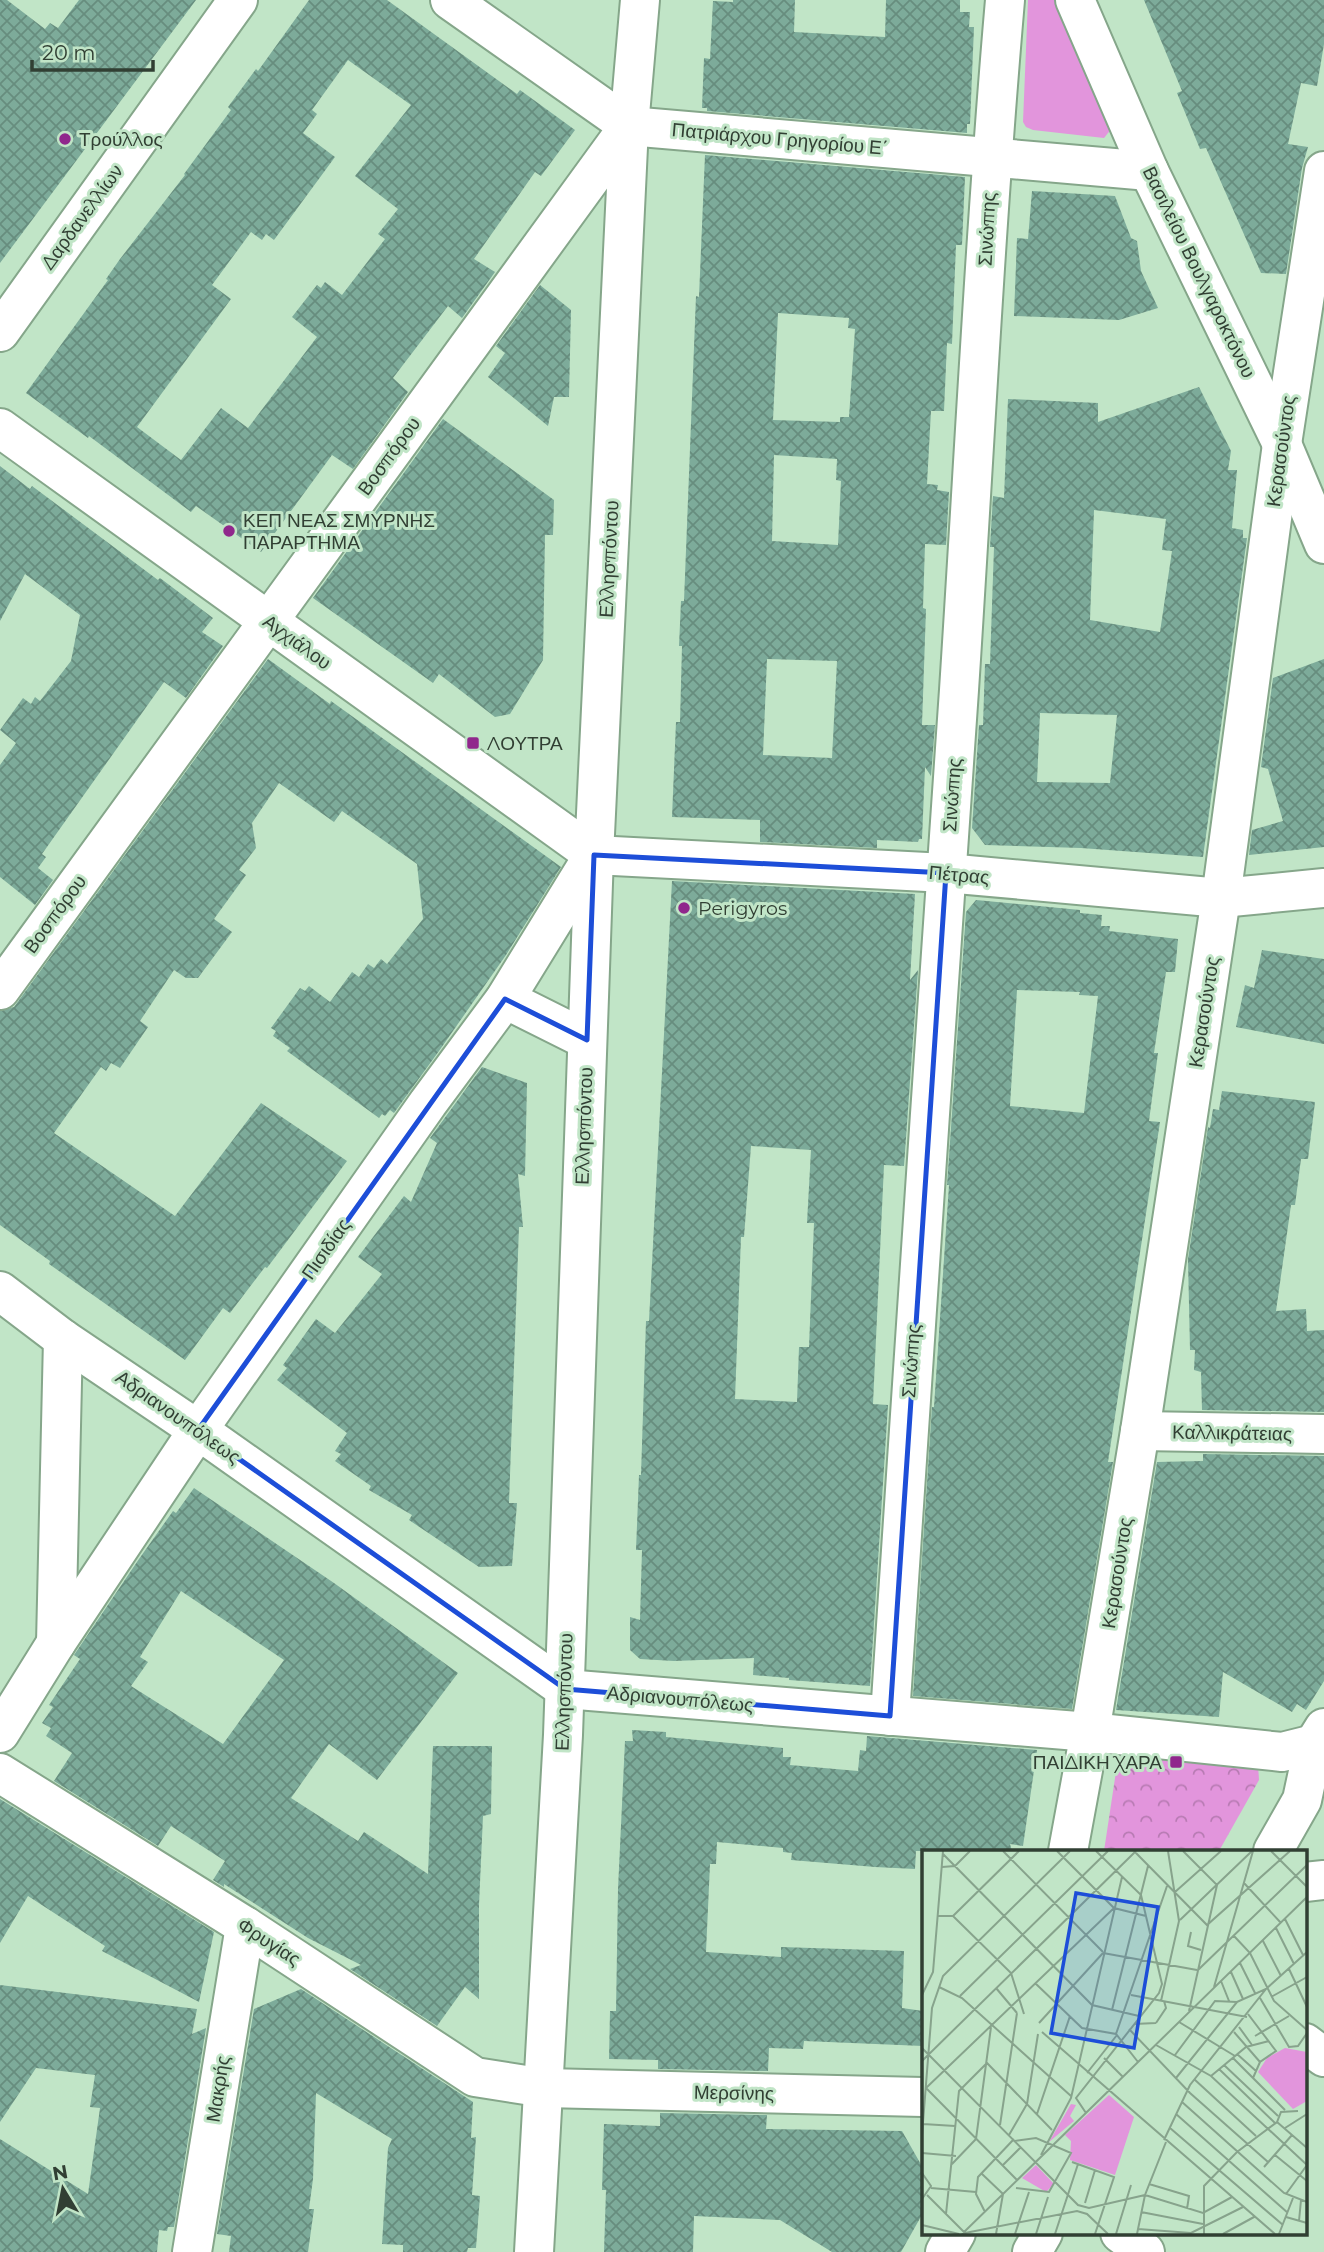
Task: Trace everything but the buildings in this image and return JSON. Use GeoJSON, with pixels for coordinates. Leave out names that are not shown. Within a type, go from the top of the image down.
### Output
{"type":"FeatureCollection","features":[{"type":"Feature","properties":{"kind":"street","name":"Δαρδανελλίων"},"geometry":{"type":"LineString","coordinates":[[0,332],[238,0]]}},
{"type":"Feature","properties":{"kind":"street"},"geometry":{"type":"LineString","coordinates":[[450,0],[629,126]]}},
{"type":"Feature","properties":{"kind":"street","name":"Ελλησπόντου"},"geometry":{"type":"LineString","coordinates":[[534,2252],[565,1689],[594,855],[629,126],[640,0]]}},
{"type":"Feature","properties":{"kind":"street","name":"Σινώπης"},"geometry":{"type":"LineString","coordinates":[[890,1716],[991,158],[1005,0]]}},
{"type":"Feature","properties":{"kind":"street","name":"Βασιλείου Βουλγαροκτόνου"},"geometry":{"type":"LineString","coordinates":[[1076,0],[1149,171],[1282,444],[1324,544]]}},
{"type":"Feature","properties":{"kind":"street","name":"Πατριάρχου Γρηγορίου Ε΄"},"geometry":{"type":"LineString","coordinates":[[629,126],[1149,171]]}},
{"type":"Feature","properties":{"kind":"street","name":"Βοσπόρου"},"geometry":{"type":"LineString","coordinates":[[0,990],[629,126]]}},
{"type":"Feature","properties":{"kind":"street","name":"Κερασούντος"},"geometry":{"type":"LineString","coordinates":[[1068,1850],[1140,1431],[1221,898],[1282,444],[1324,171]]}},
{"type":"Feature","properties":{"kind":"street","name":"Αγχιάλου"},"geometry":{"type":"LineString","coordinates":[[0,428],[594,855]]}},
{"type":"Feature","properties":{"kind":"street","name":"Πέτρας"},"geometry":{"type":"LineString","coordinates":[[594,855],[946,873],[1221,898],[1324,888]]}},
{"type":"Feature","properties":{"kind":"street","name":"Πισιδίας"},"geometry":{"type":"LineString","coordinates":[[0,1733],[56,1643],[198,1430],[428,1103],[505,999],[594,855]]}},
{"type":"Feature","properties":{"kind":"street"},"geometry":{"type":"LineString","coordinates":[[505,999],[587,1040]]}},
{"type":"Feature","properties":{"kind":"street","name":"Αδριανουπόλεως"},"geometry":{"type":"LineString","coordinates":[[0,1291],[63,1339],[198,1430],[565,1689],[1090,1732],[1282,1752],[1319,1736]]}},
{"type":"Feature","properties":{"kind":"street"},"geometry":{"type":"LineString","coordinates":[[56,1643],[63,1339]]}},
{"type":"Feature","properties":{"kind":"street","name":"Καλλικράτειας"},"geometry":{"type":"LineString","coordinates":[[1140,1431],[1324,1434]]}},
{"type":"Feature","properties":{"kind":"street"},"geometry":{"type":"LineString","coordinates":[[1274,1850],[1301,1800],[1319,1736]]}},
{"type":"Feature","properties":{"kind":"street","name":"Φρυγίας"},"geometry":{"type":"LineString","coordinates":[[0,1773],[245,1926],[475,2077],[545,2088]]}},
{"type":"Feature","properties":{"kind":"street"},"geometry":{"type":"LineString","coordinates":[[1306,1882],[1324,1880]]}},
{"type":"Feature","properties":{"kind":"street","name":"Μακρής"},"geometry":{"type":"LineString","coordinates":[[192,2252],[245,1926]]}},
{"type":"Feature","properties":{"kind":"street"},"geometry":{"type":"LineString","coordinates":[[1306,2044],[1324,2057]]}},
{"type":"Feature","properties":{"kind":"street","name":"Μερσίνης"},"geometry":{"type":"LineString","coordinates":[[545,2088],[922,2097]]}},
{"type":"Feature","properties":{"kind":"street"},"geometry":{"type":"LineString","coordinates":[[946,2252],[955,2234]]}},
{"type":"Feature","properties":{"kind":"street"},"geometry":{"type":"LineString","coordinates":[[1032,2252],[1042,2234]]}},
{"type":"Feature","properties":{"kind":"street"},"geometry":{"type":"LineString","coordinates":[[1121,2234],[1146,2252]]}},
{"type":"Feature","properties":{"kind":"highlighted area"},"geometry":{"type":"Polygon","coordinates":[[[594,855],[946,873],[890,1716],[565,1689],[198,1430],[505,999],[587,1040],[594,855]]]}},
{"type":"Feature","properties":{"kind":"green space"},"geometry":{"type":"Polygon","coordinates":[[[1028,0],[1059,0],[1112,128],[1104,138],[1033,130],[1023,122],[1028,0]]]}},
{"type":"Feature","properties":{"kind":"green space"},"geometry":{"type":"Polygon","coordinates":[[[1121,1753],[1258,1765],[1259,1780],[1220,1850],[1104,1850],[1121,1753]]]}},
{"type":"Feature","properties":{"kind":"place","name":"Τρούλλος"},"geometry":{"type":"Point","coordinates":[65,139]}},
{"type":"Feature","properties":{"kind":"place","name":"ΚΕΠ ΝΕΑΣ ΣΜΥΡΝΗΣ ΠΑΡΑΡΤΗΜΑ"},"geometry":{"type":"Point","coordinates":[229,531]}},
{"type":"Feature","properties":{"kind":"place","name":"ΛΟΥΤΡΑ"},"geometry":{"type":"Point","coordinates":[473,743]}},
{"type":"Feature","properties":{"kind":"place","name":"Perigyros"},"geometry":{"type":"Point","coordinates":[684,908]}},
{"type":"Feature","properties":{"kind":"place","name":"ΠΑΙΔΙΚΗ ΧΑΡΑ"},"geometry":{"type":"Point","coordinates":[1176,1762]}}]}
